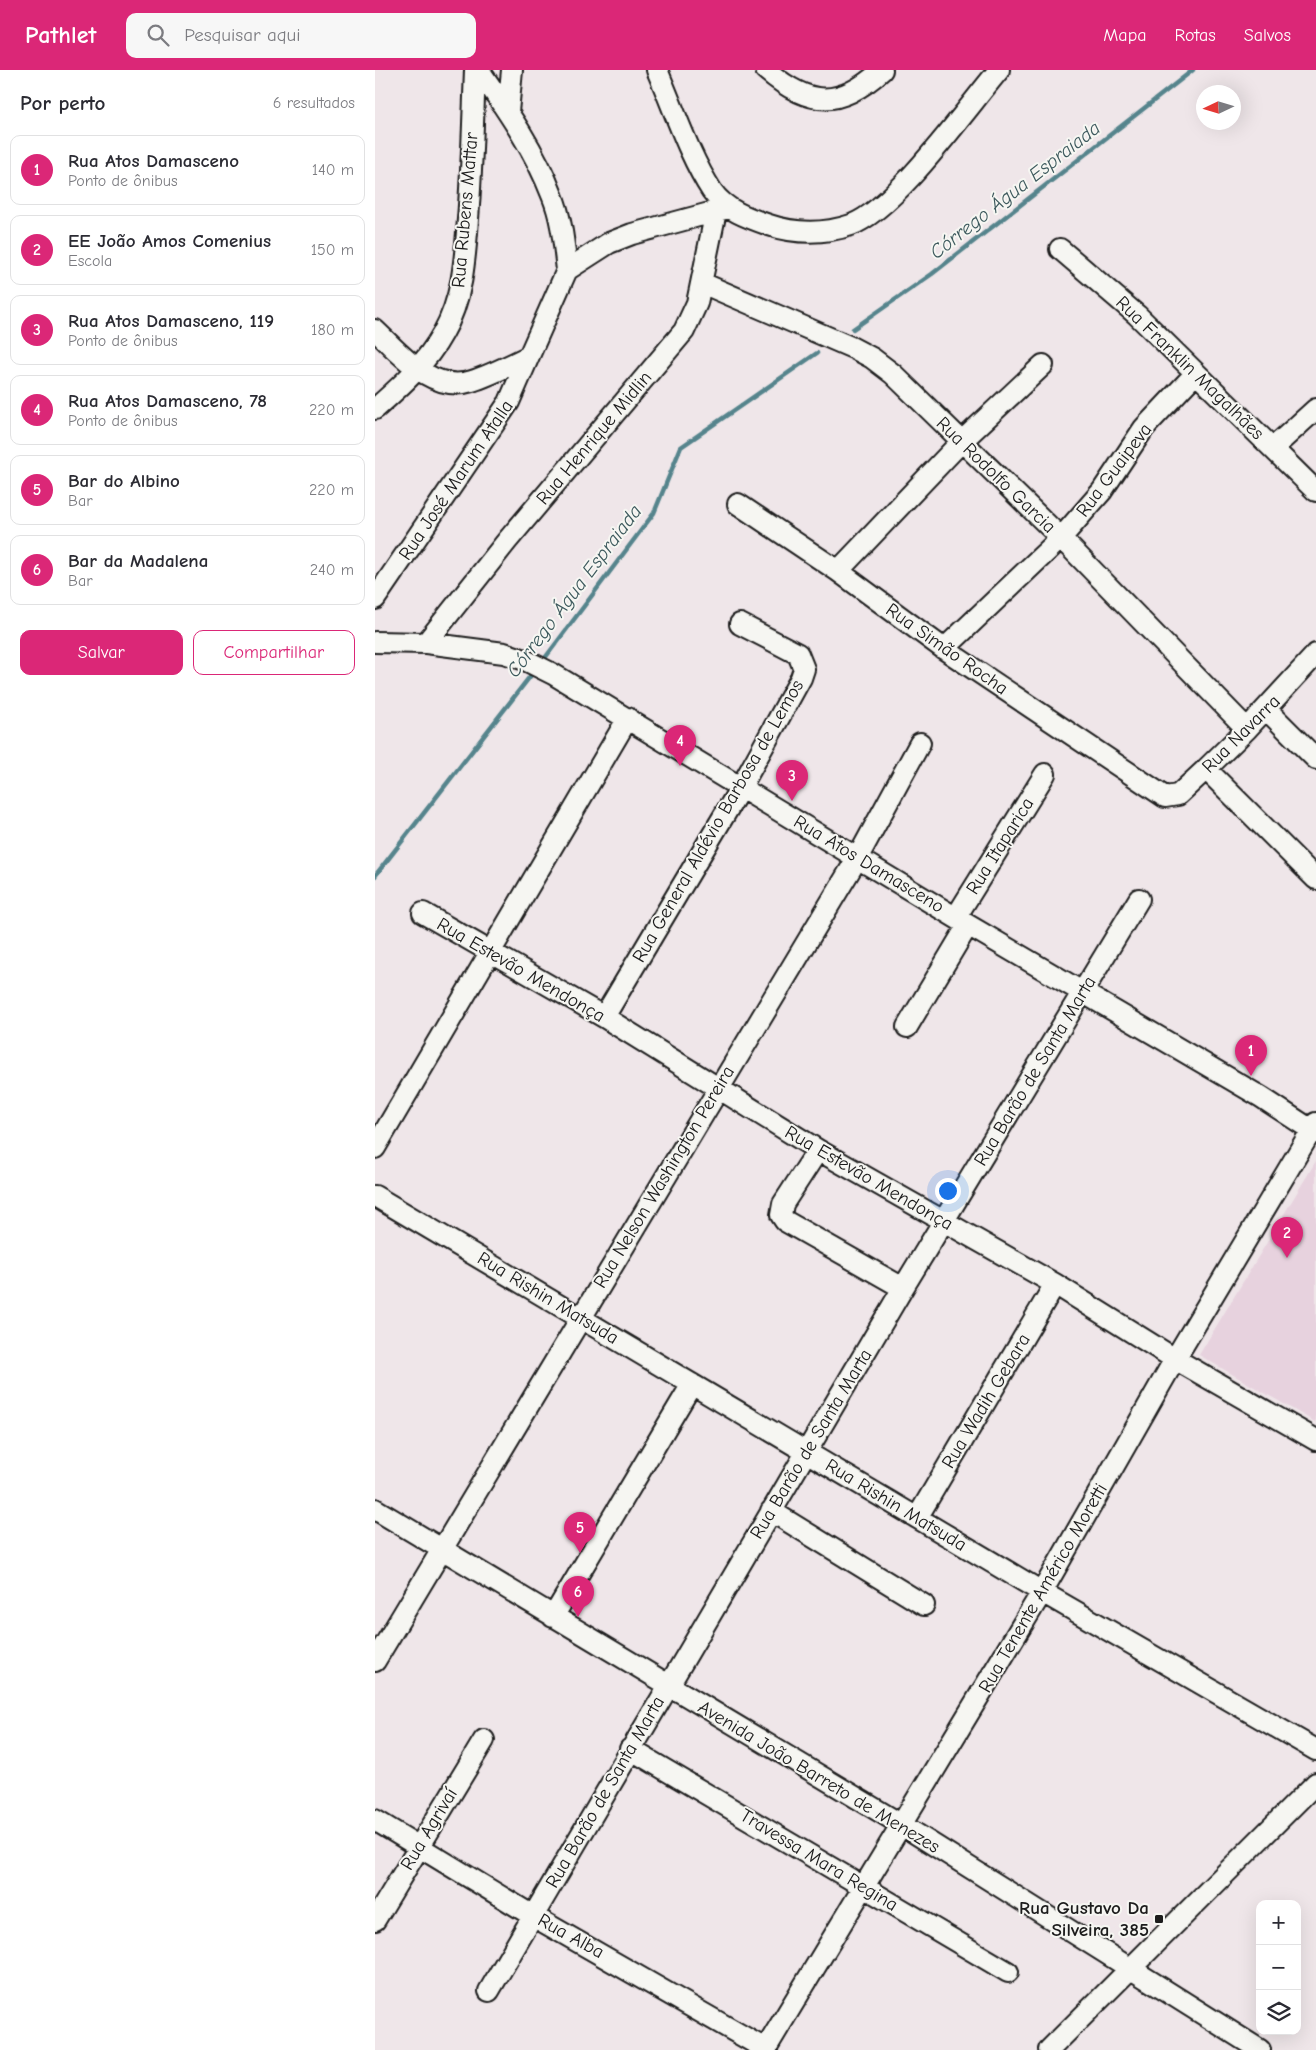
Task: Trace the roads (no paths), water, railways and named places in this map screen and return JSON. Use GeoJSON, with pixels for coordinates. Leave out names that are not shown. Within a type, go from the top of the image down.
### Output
{"type":"FeatureCollection","features":[{"type":"Feature","properties":{"kind":"street"},"geometry":{"type":"LineString","coordinates":[[477,70],[508,112],[537,162],[553,196],[562,231],[567,270],[609,243],[632,234],[722,209],[776,228],[799,232],[827,231],[852,225],[875,210],[913,173],[999,70]]}},
{"type":"Feature","properties":{"kind":"street","name":"Rua Rubens Mattar"},"geometry":{"type":"LineString","coordinates":[[375,409],[418,370],[443,333],[456,304],[465,263],[477,70]]}},
{"type":"Feature","properties":{"kind":"street"},"geometry":{"type":"LineString","coordinates":[[508,112],[512,70]]}},
{"type":"Feature","properties":{"kind":"street"},"geometry":{"type":"LineString","coordinates":[[657,70],[700,170],[722,209]]}},
{"type":"Feature","properties":{"kind":"street"},"geometry":{"type":"LineString","coordinates":[[766,70],[792,78],[809,96],[831,99],[854,93],[882,70]]}},
{"type":"Feature","properties":{"kind":"street","name":"Rua Henrique Midlin"},"geometry":{"type":"LineString","coordinates":[[426,643],[513,534],[684,331],[697,303],[722,209]]}},
{"type":"Feature","properties":{"kind":"street","name":"Rua Franklin Magalhães"},"geometry":{"type":"LineString","coordinates":[[1060,249],[1137,315],[1316,491]]}},
{"type":"Feature","properties":{"kind":"street","name":"Rua José Marum Atalla"},"geometry":{"type":"LineString","coordinates":[[375,598],[509,402],[567,270]]}},
{"type":"Feature","properties":{"kind":"street","name":"Rua Rodolfo Garcia"},"geometry":{"type":"LineString","coordinates":[[702,282],[853,348],[872,358],[893,374],[1061,538],[1247,729]]}},
{"type":"Feature","properties":{"kind":"street"},"geometry":{"type":"LineString","coordinates":[[375,330],[418,370],[438,380],[460,383],[471,382],[529,356]]}},
{"type":"Feature","properties":{"kind":"street"},"geometry":{"type":"LineString","coordinates":[[838,571],[961,442],[1043,364]]}},
{"type":"Feature","properties":{"kind":"street","name":"Rua Guaipeva"},"geometry":{"type":"LineString","coordinates":[[945,649],[1061,538],[1102,491],[1144,428],[1195,374]]}},
{"type":"Feature","properties":{"kind":"street"},"geometry":{"type":"LineString","coordinates":[[1273,448],[1316,409]]}},
{"type":"Feature","properties":{"kind":"street","name":"Rua Simão Rocha"},"geometry":{"type":"LineString","coordinates":[[738,504],[838,571],[945,649],[1157,793]]}},
{"type":"Feature","properties":{"kind":"street","name":"Rua General Aldévio Barbosa de Lemos"},"geometry":{"type":"LineString","coordinates":[[604,1017],[741,787],[801,678],[804,669],[798,654],[740,624]]}},
{"type":"Feature","properties":{"kind":"street","name":"Rua Atos Damasceno"},"geometry":{"type":"LineString","coordinates":[[375,642],[426,643],[505,653],[525,660],[553,674],[629,718],[962,921],[1315,1129]]}},
{"type":"Feature","properties":{"kind":"street","name":"Rua Navarra"},"geometry":{"type":"LineString","coordinates":[[1157,793],[1165,797],[1178,795],[1247,729],[1316,654]]}},
{"type":"Feature","properties":{"kind":"street"},"geometry":{"type":"LineString","coordinates":[[1266,709],[1316,759]]}},
{"type":"Feature","properties":{"kind":"street"},"geometry":{"type":"LineString","coordinates":[[375,1148],[629,718]]}},
{"type":"Feature","properties":{"kind":"street","name":"Rua Nelson Washington Pereira"},"geometry":{"type":"LineString","coordinates":[[375,1661],[580,1316],[858,857],[920,743]]}},
{"type":"Feature","properties":{"kind":"street"},"geometry":{"type":"LineString","coordinates":[[1206,769],[1316,879]]}},
{"type":"Feature","properties":{"kind":"street","name":"Rua Itaparica"},"geometry":{"type":"LineString","coordinates":[[907,1027],[962,921],[1045,774]]}},
{"type":"Feature","properties":{"kind":"street","name":"Rua Barão de Santa Marta"},"geometry":{"type":"LineString","coordinates":[[489,1991],[903,1288],[1139,899]]}},
{"type":"Feature","properties":{"kind":"street","name":"Rua Estevão Mendonça"},"geometry":{"type":"LineString","coordinates":[[423,913],[604,1017],[818,1150],[1055,1284],[1175,1359],[1316,1440]]}},
{"type":"Feature","properties":{"kind":"street","name":"Rua Tenente Américo Moretti"},"geometry":{"type":"LineString","coordinates":[[766,2050],[1042,1592],[1175,1359],[1315,1129]]}},
{"type":"Feature","properties":{"kind":"street"},"geometry":{"type":"LineString","coordinates":[[818,1150],[783,1204],[781,1215],[785,1222],[903,1288]]}},
{"type":"Feature","properties":{"kind":"street","name":"Rua Rishin Matsuda"},"geometry":{"type":"LineString","coordinates":[[375,1196],[1042,1592],[1316,1750]]}},
{"type":"Feature","properties":{"kind":"street","name":"Rua Wadih Gebara"},"geometry":{"type":"LineString","coordinates":[[917,1518],[1055,1284]]}},
{"type":"Feature","properties":{"kind":"street"},"geometry":{"type":"LineString","coordinates":[[553,1617],[692,1384]]}},
{"type":"Feature","properties":{"kind":"street","name":"Avenida João Barreto de Menezes"},"geometry":{"type":"LineString","coordinates":[[375,1509],[902,1825],[1260,2050]]}},
{"type":"Feature","properties":{"kind":"street"},"geometry":{"type":"LineString","coordinates":[[771,1511],[923,1604]]}},
{"type":"Feature","properties":{"kind":"street","name":"Rua Agrivaí"},"geometry":{"type":"LineString","coordinates":[[375,1920],[484,1740]]}},
{"type":"Feature","properties":{"kind":"street","name":"Travessa Mara Regina"},"geometry":{"type":"LineString","coordinates":[[630,1749],[1008,1972]]}},
{"type":"Feature","properties":{"kind":"street"},"geometry":{"type":"LineString","coordinates":[[1049,2050],[1316,1783]]}},
{"type":"Feature","properties":{"kind":"street","name":"Rua Alba"},"geometry":{"type":"LineString","coordinates":[[375,1820],[533,1916],[766,2050]]}},
{"type":"Feature","properties":{"kind":"waterway","name":"Córrego Água Espraiada"},"geometry":{"type":"LineString","coordinates":[[853,329],[932,274],[1193,70]]}},
{"type":"Feature","properties":{"kind":"waterway","name":"Córrego Água Espraiada"},"geometry":{"type":"LineString","coordinates":[[542,662],[654,513],[681,447],[817,353]]}},
{"type":"Feature","properties":{"kind":"waterway","name":"Córrego Água Espraiada"},"geometry":{"type":"LineString","coordinates":[[375,876],[535,670]]}},
{"type":"Feature","properties":{"kind":"place","name":"Rua Atos Damasceno, 78"},"geometry":{"type":"Point","coordinates":[680,766]}},
{"type":"Feature","properties":{"kind":"place","name":"Rua Atos Damasceno, 119"},"geometry":{"type":"Point","coordinates":[792,801]}},
{"type":"Feature","properties":{"kind":"place","name":"Rua Atos Damasceno"},"geometry":{"type":"Point","coordinates":[1251,1076]}},
{"type":"Feature","properties":{"kind":"place","name":"EE João Amos Comenius"},"geometry":{"type":"Point","coordinates":[1287,1258]}},
{"type":"Feature","properties":{"kind":"place","name":"Bar do Albino"},"geometry":{"type":"Point","coordinates":[580,1553]}},
{"type":"Feature","properties":{"kind":"place","name":"Bar da Madalena"},"geometry":{"type":"Point","coordinates":[578,1617]}},
{"type":"Feature","properties":{"kind":"place","name":"Rua Gustavo Da Silveira, 385"},"geometry":{"type":"Point","coordinates":[1159,1919]}}]}
